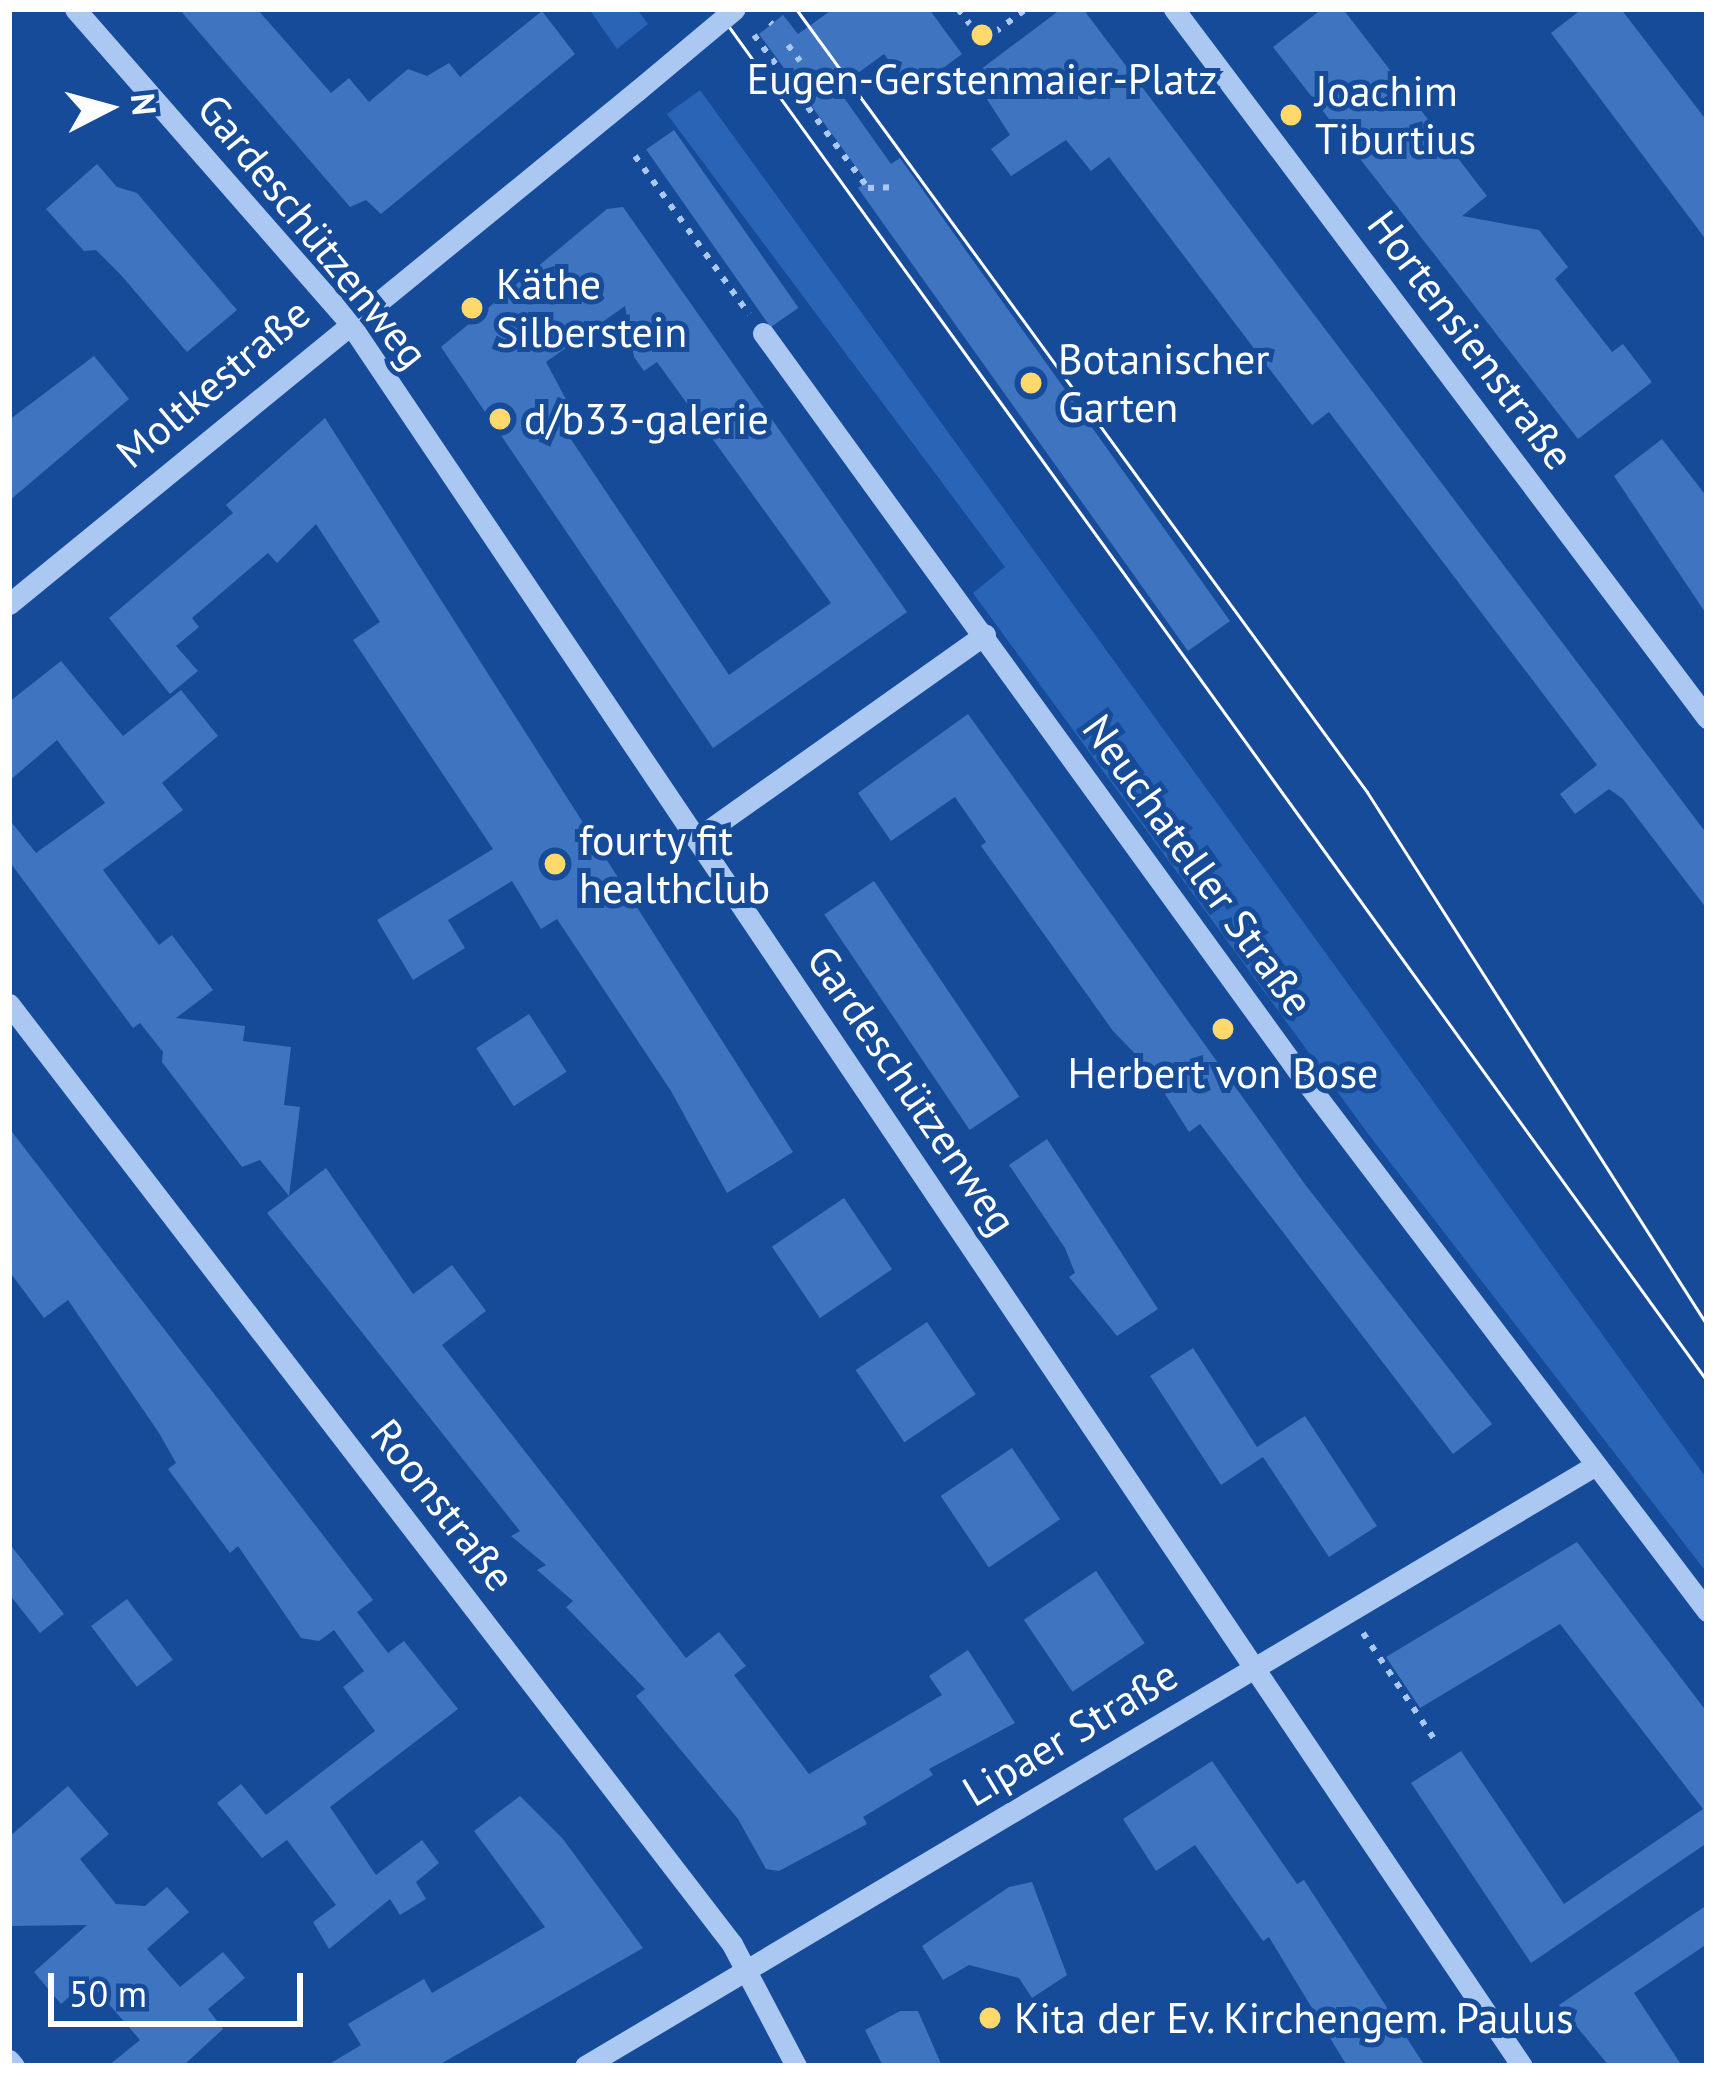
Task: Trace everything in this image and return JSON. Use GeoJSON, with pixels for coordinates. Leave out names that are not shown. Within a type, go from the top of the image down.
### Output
{"type":"FeatureCollection","features":[{"type":"Feature","properties":{"kind":"street","name":"Gardeschützenweg"},"geometry":{"type":"LineString","coordinates":[[75,9],[348,321],[1522,2066]]}},
{"type":"Feature","properties":{"kind":"street","name":"Moltkestraße"},"geometry":{"type":"LineString","coordinates":[[9,604],[348,321],[735,9]]}},
{"type":"Feature","properties":{"kind":"street","name":"Hortensienstraße"},"geometry":{"type":"LineString","coordinates":[[1174,9],[1707,718]]}},
{"type":"Feature","properties":{"kind":"street","name":"Neuchateller Straße"},"geometry":{"type":"LineString","coordinates":[[763,333],[1594,1466],[1707,1611]]}},
{"type":"Feature","properties":{"kind":"street"},"geometry":{"type":"LineString","coordinates":[[696,839],[985,634]]}},
{"type":"Feature","properties":{"kind":"street","name":"Roonstraße"},"geometry":{"type":"LineString","coordinates":[[9,1004],[746,1970],[796,2066]]}},
{"type":"Feature","properties":{"kind":"street","name":"Lipaer Straße"},"geometry":{"type":"LineString","coordinates":[[585,2066],[1594,1466]]}},
{"type":"Feature","properties":{"kind":"path"},"geometry":{"type":"LineString","coordinates":[[958,9],[983,41],[1026,9]]}},
{"type":"Feature","properties":{"kind":"path"},"geometry":{"type":"LineString","coordinates":[[754,35],[868,188],[892,187]]}},
{"type":"Feature","properties":{"kind":"path"},"geometry":{"type":"LineString","coordinates":[[788,45],[800,62]]}},
{"type":"Feature","properties":{"kind":"path"},"geometry":{"type":"LineString","coordinates":[[635,156],[763,333]]}},
{"type":"Feature","properties":{"kind":"path"},"geometry":{"type":"LineString","coordinates":[[1364,1633],[1435,1740]]}},
{"type":"Feature","properties":{"kind":"shaded area"},"geometry":{"type":"Polygon","coordinates":[[[589,9],[637,9],[648,24],[617,49],[589,9]]]}},
{"type":"Feature","properties":{"kind":"shaded area"},"geometry":{"type":"Polygon","coordinates":[[[700,90],[1707,1479],[1707,1573],[1369,1135],[973,593],[1005,567],[667,114],[700,90]]]}},
{"type":"Feature","properties":{"kind":"building"},"geometry":{"type":"Polygon","coordinates":[[[179,9],[257,9],[331,93],[349,78],[369,102],[408,69],[427,76],[449,63],[460,77],[542,11],[575,54],[381,214],[366,200],[350,207],[179,9]]]}},
{"type":"Feature","properties":{"kind":"building"},"geometry":{"type":"Polygon","coordinates":[[[833,9],[929,9],[962,54],[911,92],[884,54],[837,88],[891,164],[900,158],[1230,621],[1188,651],[858,188],[867,182],[759,34],[783,15],[798,34],[833,9]]]}},
{"type":"Feature","properties":{"kind":"building"},"geometry":{"type":"Polygon","coordinates":[[[1061,9],[1083,9],[1707,834],[1707,909],[1623,799],[1609,789],[1575,814],[1560,794],[1597,765],[1329,412],[1312,425],[1109,157],[1091,171],[1066,140],[1011,176],[991,149],[1010,135],[972,76],[1061,9]]]}},
{"type":"Feature","properties":{"kind":"building"},"geometry":{"type":"Polygon","coordinates":[[[1322,9],[1343,9],[1487,196],[1462,216],[1539,230],[1568,267],[1555,279],[1612,352],[1623,344],[1652,382],[1578,439],[1273,47],[1322,9]]]}},
{"type":"Feature","properties":{"kind":"building"},"geometry":{"type":"Polygon","coordinates":[[[1582,9],[1621,9],[1707,121],[1707,241],[1551,33],[1582,9]]]}},
{"type":"Feature","properties":{"kind":"building"},"geometry":{"type":"Polygon","coordinates":[[[674,130],[798,308],[771,327],[646,150],[674,130]]]}},
{"type":"Feature","properties":{"kind":"building"},"geometry":{"type":"Polygon","coordinates":[[[97,164],[117,187],[137,193],[237,310],[187,352],[121,275],[96,250],[84,251],[46,209],[97,164]]]}},
{"type":"Feature","properties":{"kind":"building"},"geometry":{"type":"Polygon","coordinates":[[[623,207],[907,612],[713,748],[441,347],[607,209],[623,207]],[[625,306],[546,362],[577,420],[564,429],[729,675],[831,603],[657,362],[644,371],[634,357],[625,306]]]}},
{"type":"Feature","properties":{"kind":"building"},"geometry":{"type":"Polygon","coordinates":[[[94,356],[129,399],[9,501],[9,420],[94,356]]]}},
{"type":"Feature","properties":{"kind":"building"},"geometry":{"type":"Polygon","coordinates":[[[325,418],[793,1152],[727,1193],[671,1091],[557,919],[541,929],[512,881],[448,920],[465,948],[413,980],[377,920],[493,849],[353,640],[380,622],[316,524],[277,563],[268,553],[192,618],[199,627],[176,646],[198,671],[170,694],[109,618],[233,513],[226,505],[325,418]]]}},
{"type":"Feature","properties":{"kind":"building"},"geometry":{"type":"Polygon","coordinates":[[[1662,439],[1707,497],[1707,615],[1614,476],[1662,439]]]}},
{"type":"Feature","properties":{"kind":"building"},"geometry":{"type":"Polygon","coordinates":[[[61,661],[123,736],[181,690],[218,736],[162,783],[183,810],[103,870],[159,945],[172,935],[213,990],[176,1018],[245,1026],[243,1041],[291,1047],[284,1105],[300,1107],[289,1196],[260,1160],[242,1167],[162,1062],[163,1052],[140,1023],[133,1028],[9,861],[9,819],[36,853],[105,803],[57,740],[9,781],[9,702],[61,661]]]}},
{"type":"Feature","properties":{"kind":"building"},"geometry":{"type":"Polygon","coordinates":[[[968,714],[1304,1183],[1492,1424],[1453,1454],[1200,1124],[1189,1132],[1148,1067],[1113,1031],[981,846],[986,842],[955,797],[891,841],[858,793],[968,714]]]}},
{"type":"Feature","properties":{"kind":"building"},"geometry":{"type":"Polygon","coordinates":[[[874,881],[1019,1097],[970,1130],[824,915],[874,881]]]}},
{"type":"Feature","properties":{"kind":"building"},"geometry":{"type":"Polygon","coordinates":[[[529,1014],[567,1072],[514,1106],[476,1048],[529,1014]]]}},
{"type":"Feature","properties":{"kind":"building"},"geometry":{"type":"Polygon","coordinates":[[[9,1128],[373,1600],[357,1612],[388,1653],[404,1641],[458,1709],[330,1807],[376,1875],[422,1840],[439,1863],[416,1882],[426,1899],[400,1915],[390,1899],[329,1949],[313,1922],[336,1905],[287,1840],[262,1858],[217,1803],[241,1784],[266,1815],[375,1731],[343,1687],[364,1671],[334,1630],[319,1641],[301,1638],[238,1546],[230,1553],[168,1469],[176,1463],[159,1433],[68,1300],[44,1318],[9,1271],[9,1128]]]}},
{"type":"Feature","properties":{"kind":"building"},"geometry":{"type":"Polygon","coordinates":[[[1047,1139],[1158,1309],[1117,1336],[1069,1277],[1075,1273],[1065,1248],[1009,1165],[1047,1139]]]}},
{"type":"Feature","properties":{"kind":"building"},"geometry":{"type":"Polygon","coordinates":[[[326,1168],[413,1294],[452,1265],[486,1311],[442,1345],[686,1658],[719,1632],[746,1666],[734,1675],[809,1774],[942,1695],[929,1676],[968,1650],[1015,1723],[929,1769],[933,1775],[863,1817],[867,1824],[779,1871],[766,1869],[738,1819],[636,1696],[645,1689],[566,1607],[573,1601],[537,1570],[546,1565],[511,1536],[520,1531],[267,1213],[326,1168]]]}},
{"type":"Feature","properties":{"kind":"building"},"geometry":{"type":"Polygon","coordinates":[[[844,1198],[892,1269],[820,1318],[772,1247],[844,1198]]]}},
{"type":"Feature","properties":{"kind":"building"},"geometry":{"type":"Polygon","coordinates":[[[927,1322],[976,1394],[904,1442],[856,1370],[927,1322]]]}},
{"type":"Feature","properties":{"kind":"building"},"geometry":{"type":"Polygon","coordinates":[[[1193,1348],[1257,1447],[1305,1416],[1377,1526],[1329,1557],[1263,1457],[1221,1485],[1150,1376],[1193,1348]]]}},
{"type":"Feature","properties":{"kind":"building"},"geometry":{"type":"Polygon","coordinates":[[[1012,1448],[1060,1519],[989,1567],[941,1496],[1012,1448]]]}},
{"type":"Feature","properties":{"kind":"building"},"geometry":{"type":"Polygon","coordinates":[[[1577,1542],[1707,1712],[1707,1843],[1531,1963],[1411,1783],[1461,1751],[1564,1904],[1703,1809],[1560,1624],[1420,1708],[1386,1657],[1577,1542]]]}},
{"type":"Feature","properties":{"kind":"building"},"geometry":{"type":"Polygon","coordinates":[[[9,1543],[64,1614],[40,1633],[9,1594],[9,1543]]]}},
{"type":"Feature","properties":{"kind":"building"},"geometry":{"type":"Polygon","coordinates":[[[1096,1571],[1145,1643],[1073,1692],[1024,1620],[1096,1571]]]}},
{"type":"Feature","properties":{"kind":"building"},"geometry":{"type":"Polygon","coordinates":[[[127,1599],[173,1660],[137,1687],[91,1626],[127,1599]]]}},
{"type":"Feature","properties":{"kind":"building"},"geometry":{"type":"Polygon","coordinates":[[[1212,1761],[1297,1884],[1304,1880],[1425,2066],[1347,2066],[1269,1937],[1263,1941],[1195,1845],[1156,1871],[1123,1819],[1212,1761]]]}},
{"type":"Feature","properties":{"kind":"building"},"geometry":{"type":"Polygon","coordinates":[[[68,1786],[109,1834],[80,1859],[116,1904],[145,1906],[167,1887],[189,1912],[147,1949],[180,1987],[223,1952],[245,1978],[208,2009],[223,2029],[183,2066],[108,2066],[140,2040],[88,1980],[61,2004],[34,1972],[87,1925],[9,1926],[9,1837],[68,1786]]]}},
{"type":"Feature","properties":{"kind":"building"},"geometry":{"type":"Polygon","coordinates":[[[520,1796],[563,1839],[643,1948],[437,2066],[326,2066],[361,2045],[348,2024],[424,1979],[432,1993],[545,1927],[474,1831],[520,1796]]]}},
{"type":"Feature","properties":{"kind":"building"},"geometry":{"type":"Polygon","coordinates":[[[1032,1882],[1067,1975],[1032,1998],[1019,1978],[969,1965],[943,1980],[922,1946],[1009,1887],[1032,1882]]]}},
{"type":"Feature","properties":{"kind":"building"},"geometry":{"type":"Polygon","coordinates":[[[1707,1905],[1707,1944],[1634,1993],[1682,2066],[1609,2066],[1559,2005],[1707,1905]]]}},
{"type":"Feature","properties":{"kind":"building"},"geometry":{"type":"Polygon","coordinates":[[[900,2011],[918,2011],[942,2066],[883,2066],[865,2030],[900,2011]]]}},
{"type":"Feature","properties":{"kind":"tram line"},"geometry":{"type":"LineString","coordinates":[[716,9],[1707,1381]]}},
{"type":"Feature","properties":{"kind":"tram line"},"geometry":{"type":"LineString","coordinates":[[796,9],[1367,792],[1707,1325]]}},
{"type":"Feature","properties":{"kind":"place","name":"Eugen-Gerstenmaier-Platz"},"geometry":{"type":"Point","coordinates":[982,35]}},
{"type":"Feature","properties":{"kind":"place","name":"Joachim Tiburtius"},"geometry":{"type":"Point","coordinates":[1291,115]}},
{"type":"Feature","properties":{"kind":"place","name":"Käthe Silberstein"},"geometry":{"type":"Point","coordinates":[472,308]}},
{"type":"Feature","properties":{"kind":"place","name":"Botanischer Garten"},"geometry":{"type":"Point","coordinates":[1031,383]}},
{"type":"Feature","properties":{"kind":"place","name":"d/b33-galerie"},"geometry":{"type":"Point","coordinates":[500,419]}},
{"type":"Feature","properties":{"kind":"place","name":"fourty fit healthclub"},"geometry":{"type":"Point","coordinates":[555,864]}},
{"type":"Feature","properties":{"kind":"place","name":"Herbert von Bose"},"geometry":{"type":"Point","coordinates":[1223,1029]}},
{"type":"Feature","properties":{"kind":"place","name":"Kita der Ev. Kirchengem. Paulus"},"geometry":{"type":"Point","coordinates":[990,2018]}}]}
